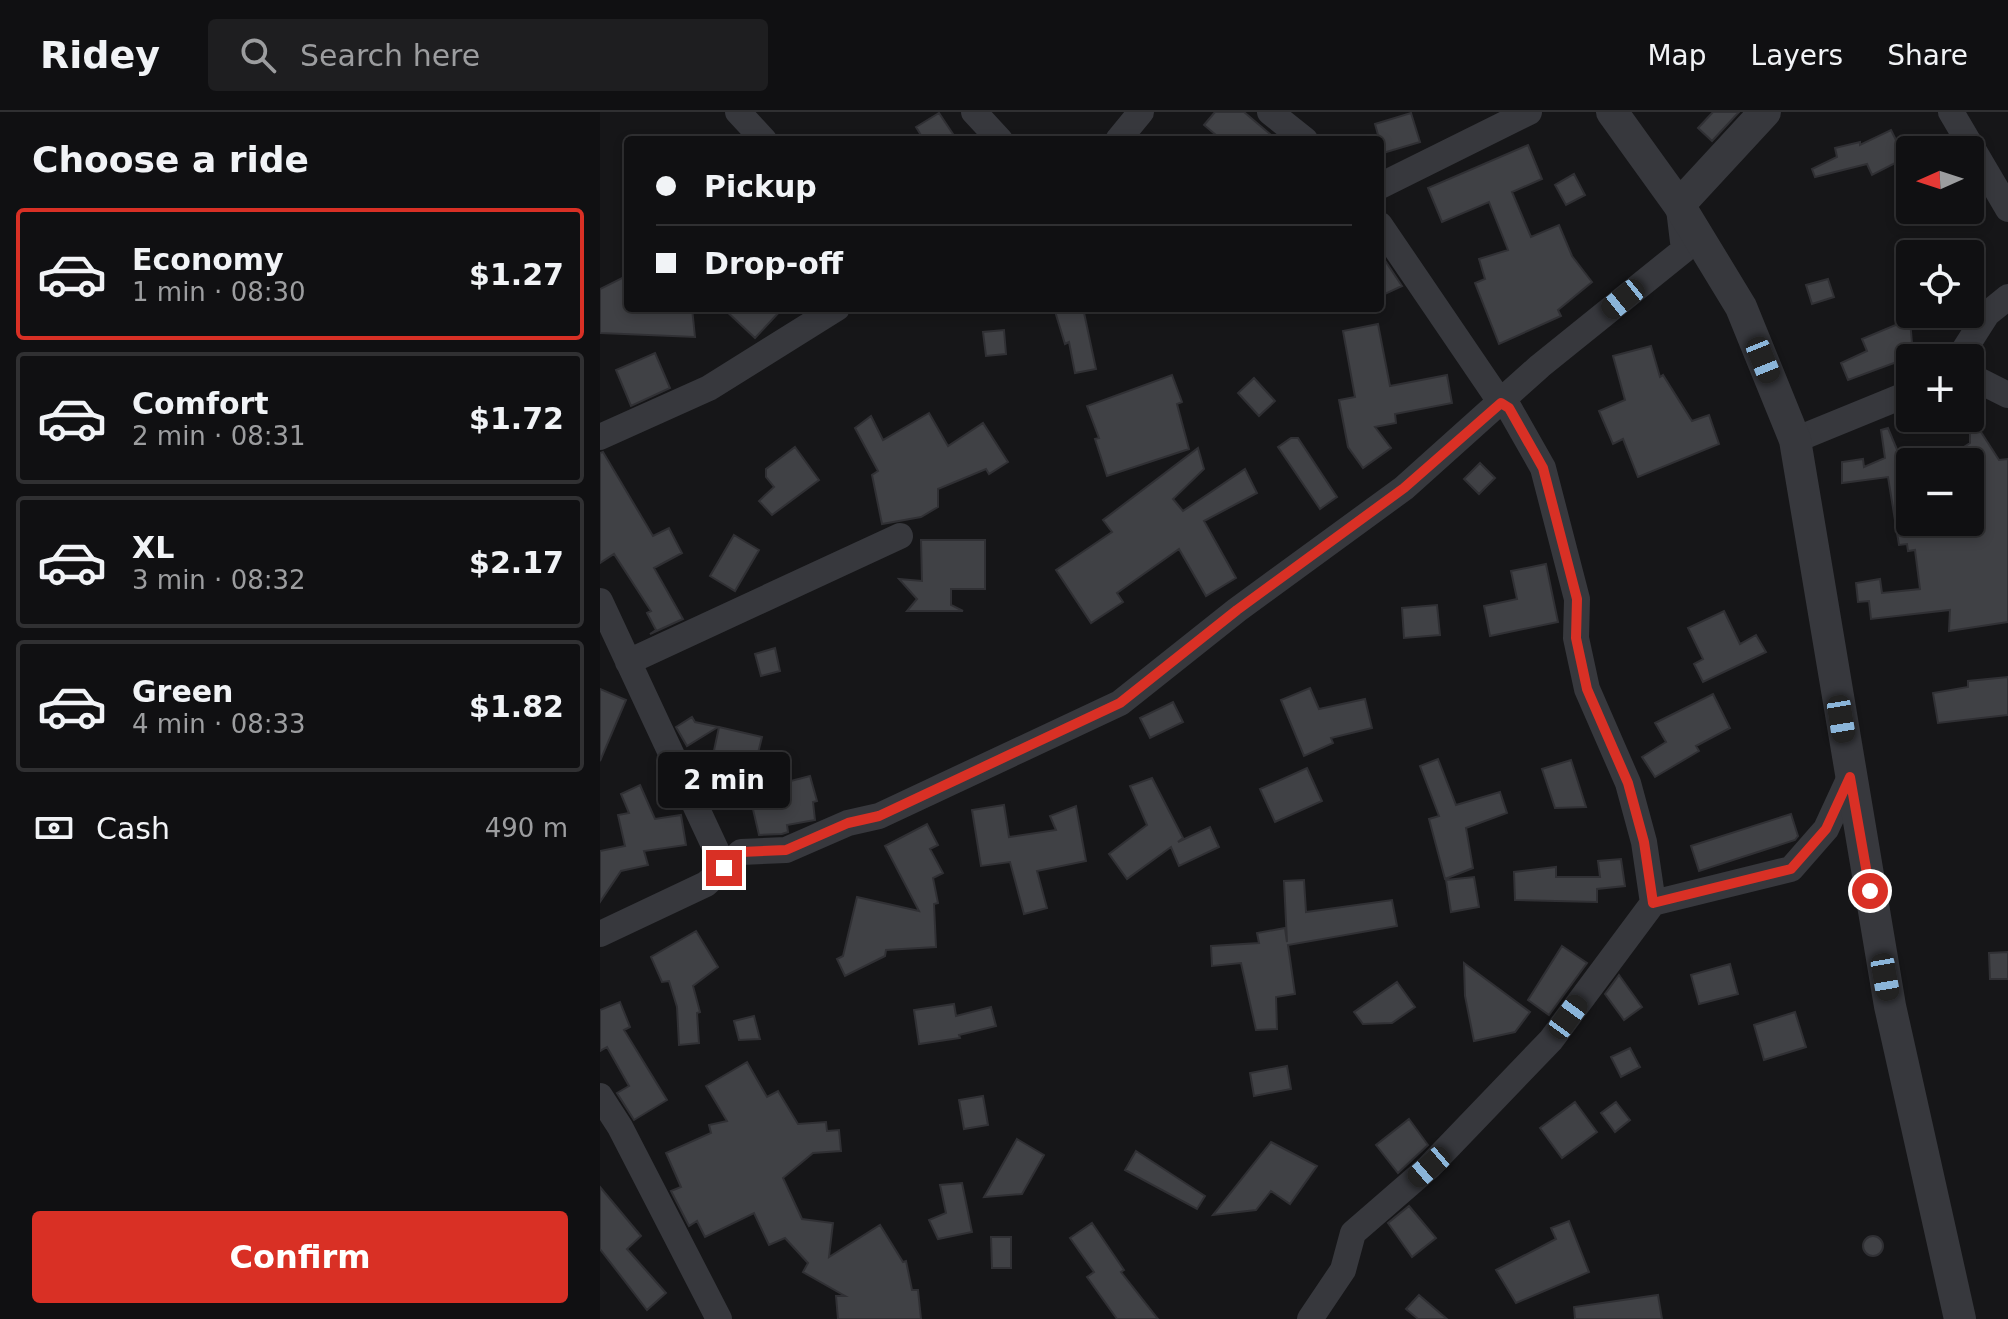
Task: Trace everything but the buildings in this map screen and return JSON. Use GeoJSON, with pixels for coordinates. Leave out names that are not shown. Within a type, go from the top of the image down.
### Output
{"type":"FeatureCollection","features":[{"type":"Feature","properties":{"kind":"street"},"geometry":{"type":"LineString","coordinates":[[738,112],[760,136]]}},
{"type":"Feature","properties":{"kind":"street"},"geometry":{"type":"LineString","coordinates":[[974,112],[996,136]]}},
{"type":"Feature","properties":{"kind":"street"},"geometry":{"type":"LineString","coordinates":[[1121,136],[1141,112]]}},
{"type":"Feature","properties":{"kind":"street"},"geometry":{"type":"LineString","coordinates":[[1270,112],[1300,136]]}},
{"type":"Feature","properties":{"kind":"street"},"geometry":{"type":"LineString","coordinates":[[1384,184],[1529,112]]}},
{"type":"Feature","properties":{"kind":"street"},"geometry":{"type":"LineString","coordinates":[[1612,112],[1679,205],[1741,307],[1795,440],[1890,1006],[1960,1319]]}},
{"type":"Feature","properties":{"kind":"street"},"geometry":{"type":"LineString","coordinates":[[600,934],[706,884],[741,852],[786,850],[848,823],[879,816],[1120,703],[1237,610],[1404,488],[1540,366],[1684,250],[1679,205],[1765,112]]}},
{"type":"Feature","properties":{"kind":"street"},"geometry":{"type":"LineString","coordinates":[[1951,112],[2000,189],[2008,209]]}},
{"type":"Feature","properties":{"kind":"street"},"geometry":{"type":"LineString","coordinates":[[1384,231],[1501,403],[1509,408],[1543,468],[1577,599],[1576,638],[1587,689],[1628,783],[1644,842],[1653,903]]}},
{"type":"Feature","properties":{"kind":"street"},"geometry":{"type":"LineString","coordinates":[[1968,344],[1987,314],[2008,297]]}},
{"type":"Feature","properties":{"kind":"street"},"geometry":{"type":"LineString","coordinates":[[600,437],[709,388],[831,312]]}},
{"type":"Feature","properties":{"kind":"street"},"geometry":{"type":"LineString","coordinates":[[1984,383],[2008,395]]}},
{"type":"Feature","properties":{"kind":"street"},"geometry":{"type":"LineString","coordinates":[[1795,440],[1896,399]]}},
{"type":"Feature","properties":{"kind":"street"},"geometry":{"type":"LineString","coordinates":[[628,662],[900,536]]}},
{"type":"Feature","properties":{"kind":"street"},"geometry":{"type":"LineString","coordinates":[[600,601],[718,854]]}},
{"type":"Feature","properties":{"kind":"street"},"geometry":{"type":"LineString","coordinates":[[1310,1319],[1343,1270],[1353,1233],[1429,1167],[1551,1040],[1653,903],[1791,869],[1826,829],[1850,777]]}},
{"type":"Feature","properties":{"kind":"street"},"geometry":{"type":"LineString","coordinates":[[600,1096],[620,1127],[719,1319]]}},
{"type":"Feature","properties":{"kind":"route"},"geometry":{"type":"LineString","coordinates":[[724,868],[741,852],[786,850],[848,823],[879,816],[1120,703],[1237,610],[1404,488],[1501,403],[1509,408],[1543,468],[1577,599],[1576,638],[1587,689],[1628,783],[1644,842],[1653,903],[1791,869],[1826,829],[1850,777],[1870,891]]}}]}
